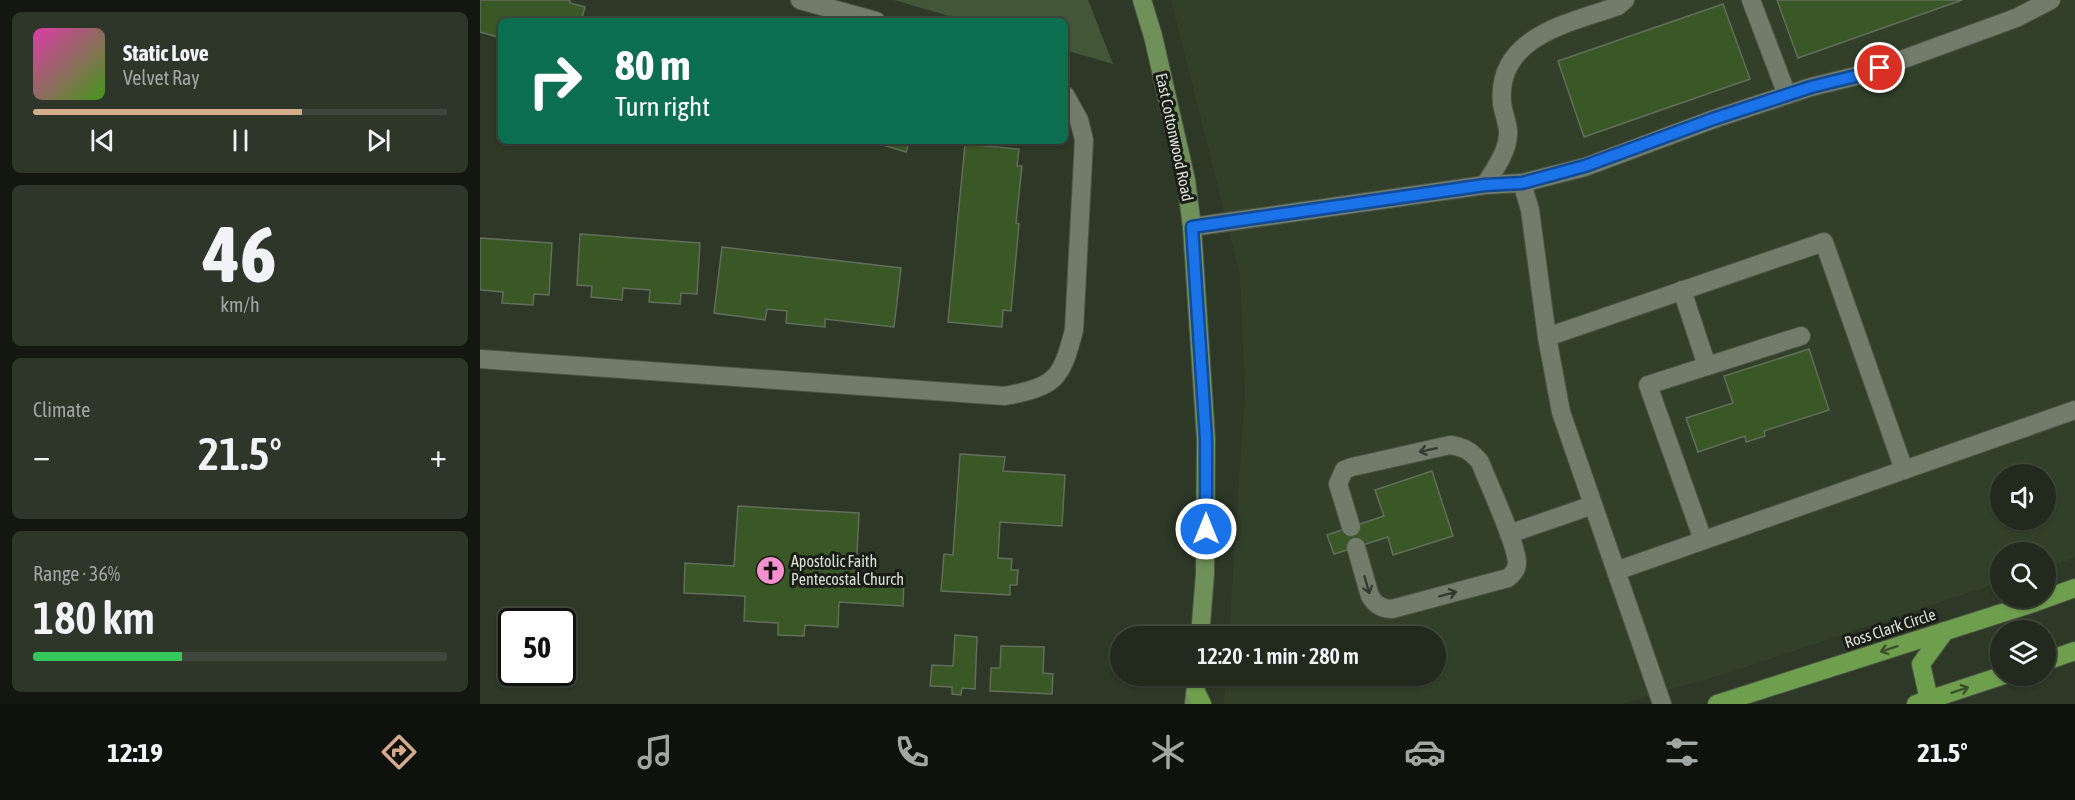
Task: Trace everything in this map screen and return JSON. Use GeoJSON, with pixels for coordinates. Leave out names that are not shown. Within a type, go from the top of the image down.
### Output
{"type":"FeatureCollection","features":[{"type":"Feature","properties":{"kind":"highway","name":"Ross Clark Circle"},"geometry":{"type":"LineString","coordinates":[[1717,704],[2075,588]]}},
{"type":"Feature","properties":{"kind":"highway"},"geometry":{"type":"LineString","coordinates":[[1945,631],[1922,664],[1925,703],[1990,680]]}},
{"type":"Feature","properties":{"kind":"highway"},"geometry":{"type":"LineString","coordinates":[[2056,658],[2075,651]]}},
{"type":"Feature","properties":{"kind":"main road","name":"East Cottonwood Road"},"geometry":{"type":"LineString","coordinates":[[1142,0],[1153,36],[1186,180],[1192,227],[1206,439],[1205,574],[1201,626]]}},
{"type":"Feature","properties":{"kind":"lane"},"geometry":{"type":"LineString","coordinates":[[800,0],[865,18]]}},
{"type":"Feature","properties":{"kind":"lane"},"geometry":{"type":"LineString","coordinates":[[1485,185],[1503,154],[1508,134],[1502,102],[1503,85],[1508,67],[1523,45],[1546,32],[1618,6],[1625,0]]}},
{"type":"Feature","properties":{"kind":"lane"},"geometry":{"type":"LineString","coordinates":[[1751,0],[1787,95]]}},
{"type":"Feature","properties":{"kind":"lane"},"geometry":{"type":"LineString","coordinates":[[1192,227],[1485,185],[1522,183],[1585,166],[1713,119],[1787,95],[1860,75],[2016,18],[2051,0]]}},
{"type":"Feature","properties":{"kind":"lane"},"geometry":{"type":"LineString","coordinates":[[480,359],[1005,396],[1030,391],[1054,381],[1067,357],[1074,330],[1084,140],[1079,120],[1068,100]]}},
{"type":"Feature","properties":{"kind":"lane"},"geometry":{"type":"LineString","coordinates":[[1522,183],[1530,210],[1547,337],[1561,412],[1662,704]]}},
{"type":"Feature","properties":{"kind":"lane"},"geometry":{"type":"LineString","coordinates":[[1547,337],[1824,242],[1904,470]]}},
{"type":"Feature","properties":{"kind":"lane"},"geometry":{"type":"LineString","coordinates":[[1682,290],[1707,366]]}},
{"type":"Feature","properties":{"kind":"lane"},"geometry":{"type":"LineString","coordinates":[[1703,540],[1648,385],[1801,336]]}},
{"type":"Feature","properties":{"kind":"lane"},"geometry":{"type":"LineString","coordinates":[[1616,571],[2075,411]]}},
{"type":"Feature","properties":{"kind":"lane"},"geometry":{"type":"LineString","coordinates":[[1351,527],[1338,484],[1344,470],[1352,466],[1450,445],[1466,448],[1480,462],[1509,534],[1517,566],[1508,578],[1392,609],[1382,608],[1374,603],[1370,596],[1356,547]]}},
{"type":"Feature","properties":{"kind":"lane"},"geometry":{"type":"LineString","coordinates":[[1509,534],[1593,505]]}},
{"type":"Feature","properties":{"kind":"shaded area"},"geometry":{"type":"Polygon","coordinates":[[[894,0],[1088,0],[1113,64],[1068,51],[1068,18],[956,18],[894,0]]]}},
{"type":"Feature","properties":{"kind":"shaded area"},"geometry":{"type":"Polygon","coordinates":[[[1171,0],[2075,0],[2075,558],[2056,564],[2056,542],[1990,542],[1990,586],[1727,673],[1622,704],[1224,704],[1225,686],[1446,686],[1446,626],[1230,626],[1245,392],[1240,275],[1171,0]]]}},
{"type":"Feature","properties":{"kind":"building"},"geometry":{"type":"Polygon","coordinates":[[[480,0],[570,0],[570,3],[585,7],[582,18],[498,18],[498,37],[480,32],[480,0]]]}},
{"type":"Feature","properties":{"kind":"building"},"geometry":{"type":"Polygon","coordinates":[[[1777,0],[1962,0],[1798,58],[1777,0]]]}},
{"type":"Feature","properties":{"kind":"building"},"geometry":{"type":"Polygon","coordinates":[[[1723,4],[1750,79],[1584,137],[1558,61],[1723,4]]]}},
{"type":"Feature","properties":{"kind":"building"},"geometry":{"type":"Polygon","coordinates":[[[880,144],[909,144],[906,152],[880,144]]]}},
{"type":"Feature","properties":{"kind":"building"},"geometry":{"type":"Polygon","coordinates":[[[965,144],[1019,149],[1017,166],[1022,166],[1011,311],[1003,310],[1002,327],[948,322],[965,144]]]}},
{"type":"Feature","properties":{"kind":"building"},"geometry":{"type":"Polygon","coordinates":[[[580,234],[700,243],[697,294],[681,293],[680,304],[649,302],[650,290],[623,288],[622,300],[591,297],[592,286],[577,285],[580,234]]]}},
{"type":"Feature","properties":{"kind":"building"},"geometry":{"type":"Polygon","coordinates":[[[480,238],[552,243],[549,295],[534,294],[533,305],[502,303],[503,292],[480,290],[480,238]]]}},
{"type":"Feature","properties":{"kind":"building"},"geometry":{"type":"Polygon","coordinates":[[[722,247],[901,268],[894,327],[825,319],[825,327],[786,323],[787,311],[767,309],[765,320],[714,313],[722,247]]]}},
{"type":"Feature","properties":{"kind":"building"},"geometry":{"type":"Polygon","coordinates":[[[1809,349],[1829,410],[1764,431],[1765,436],[1746,442],[1745,436],[1698,452],[1686,418],[1733,403],[1724,376],[1809,349]]]}},
{"type":"Feature","properties":{"kind":"building"},"geometry":{"type":"Polygon","coordinates":[[[960,454],[1005,457],[1003,471],[1065,475],[1062,526],[1000,522],[998,558],[1012,559],[1011,570],[1018,570],[1017,585],[1010,585],[1010,595],[941,591],[944,554],[953,555],[960,454]]]}},
{"type":"Feature","properties":{"kind":"building"},"geometry":{"type":"Polygon","coordinates":[[[1432,471],[1453,536],[1393,555],[1388,537],[1334,554],[1327,535],[1384,516],[1375,490],[1432,471]]]}},
{"type":"Feature","properties":{"kind":"building","name":"Apostolic Faith Pentecostal Church"},"geometry":{"type":"Polygon","coordinates":[[[738,506],[859,513],[856,574],[904,577],[903,606],[839,602],[838,627],[805,625],[804,636],[778,635],[778,623],[744,621],[745,596],[684,593],[685,563],[734,566],[738,506]]]}},
{"type":"Feature","properties":{"kind":"building"},"geometry":{"type":"Polygon","coordinates":[[[955,635],[977,637],[975,689],[962,688],[961,695],[952,694],[952,687],[930,686],[932,665],[953,666],[955,635]]]}},
{"type":"Feature","properties":{"kind":"building"},"geometry":{"type":"Polygon","coordinates":[[[1001,646],[1044,647],[1043,673],[1053,674],[1052,694],[990,691],[991,668],[1000,668],[1001,646]]]}},
{"type":"Feature","properties":{"kind":"place","name":"Apostolic Faith Pentecostal Church"},"geometry":{"type":"Point","coordinates":[770,570]}},
{"type":"Feature","properties":{"kind":"route"},"geometry":{"type":"LineString","coordinates":[[1206,529],[1206,439],[1192,227],[1485,185],[1522,183],[1585,166],[1713,119],[1811,87],[1880,68]]}}]}
